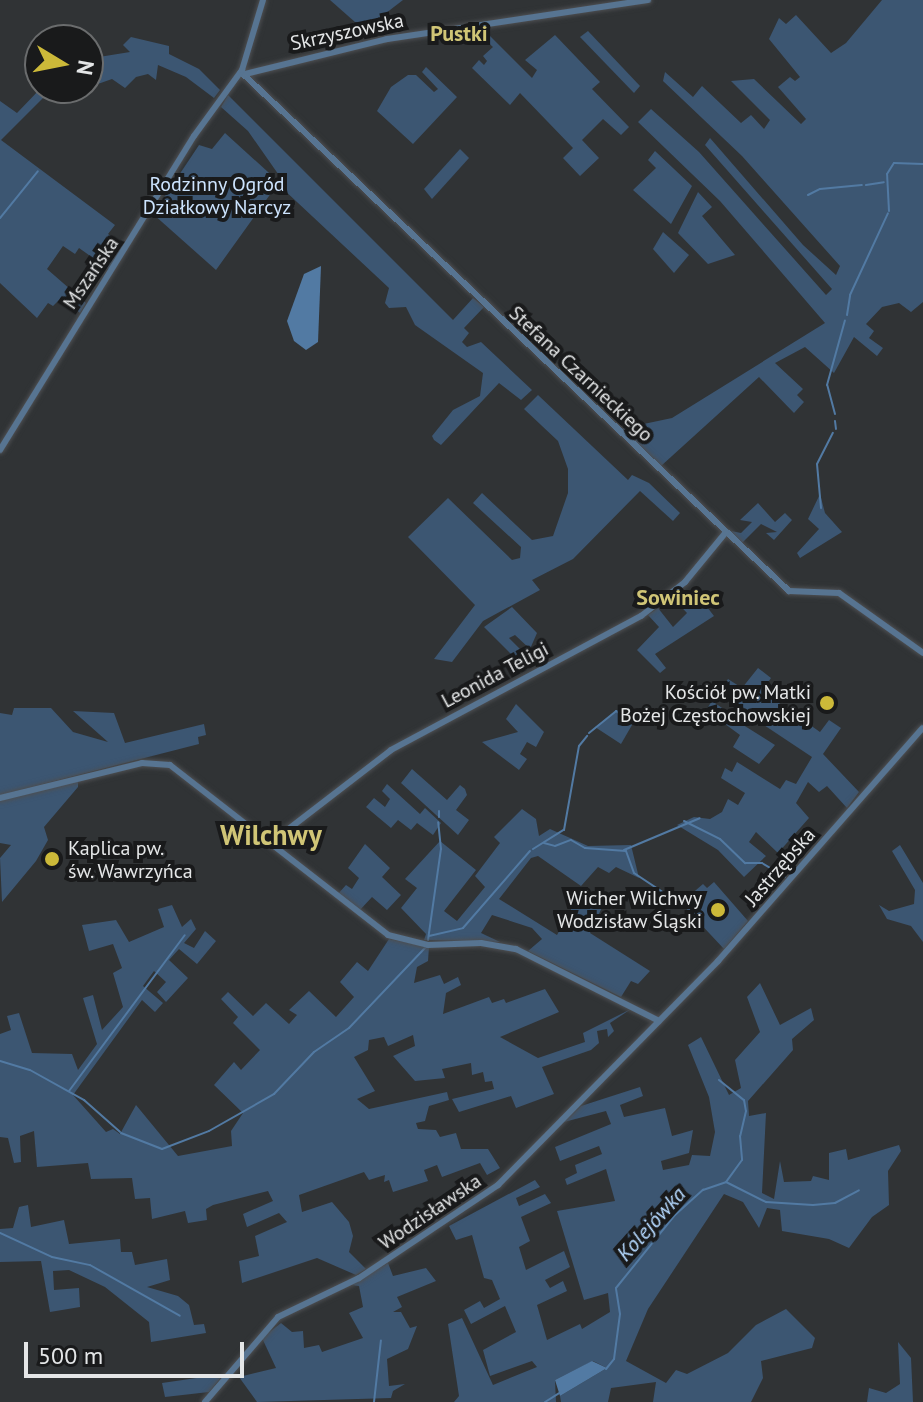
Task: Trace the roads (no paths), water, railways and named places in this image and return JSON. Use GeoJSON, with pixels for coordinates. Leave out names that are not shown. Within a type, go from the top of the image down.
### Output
{"type":"FeatureCollection","features":[{"type":"Feature","properties":{"kind":"street","name":"Mszańska"},"geometry":{"type":"LineString","coordinates":[[0,450],[194,136],[241,74],[263,0]]}},
{"type":"Feature","properties":{"kind":"street","name":"Skrzyszowska"},"geometry":{"type":"LineString","coordinates":[[241,74],[387,39],[648,0]]}},
{"type":"Feature","properties":{"kind":"street","name":"Stefana Czarnieckiego"},"geometry":{"type":"LineString","coordinates":[[241,74],[789,591],[839,593],[923,653]]}},
{"type":"Feature","properties":{"kind":"street","name":"Leonida Teligi"},"geometry":{"type":"LineString","coordinates":[[273,841],[391,750],[650,610],[685,582],[726,532]]}},
{"type":"Feature","properties":{"kind":"street","name":"Jastrzębska"},"geometry":{"type":"LineString","coordinates":[[657,1023],[923,728]]}},
{"type":"Feature","properties":{"kind":"street"},"geometry":{"type":"LineString","coordinates":[[0,798],[142,763],[165,764],[273,841],[332,894],[397,939],[516,949],[648,1014],[657,1023]]}},
{"type":"Feature","properties":{"kind":"street","name":"Wodzisławska"},"geometry":{"type":"LineString","coordinates":[[205,1402],[278,1317],[359,1278],[490,1192],[657,1023]]}},
{"type":"Feature","properties":{"kind":"waterway"},"geometry":{"type":"LineString","coordinates":[[889,211],[887,174],[894,163],[923,164]]}},
{"type":"Feature","properties":{"kind":"waterway"},"geometry":{"type":"LineString","coordinates":[[0,218],[38,171]]}},
{"type":"Feature","properties":{"kind":"waterway"},"geometry":{"type":"LineString","coordinates":[[866,185],[884,182]]}},
{"type":"Feature","properties":{"kind":"waterway"},"geometry":{"type":"LineString","coordinates":[[808,195],[820,189],[862,185]]}},
{"type":"Feature","properties":{"kind":"waterway"},"geometry":{"type":"LineString","coordinates":[[847,315],[850,295],[888,213]]}},
{"type":"Feature","properties":{"kind":"waterway"},"geometry":{"type":"LineString","coordinates":[[835,414],[827,385],[845,320]]}},
{"type":"Feature","properties":{"kind":"waterway"},"geometry":{"type":"LineString","coordinates":[[835,421],[836,429]]}},
{"type":"Feature","properties":{"kind":"waterway"},"geometry":{"type":"LineString","coordinates":[[821,508],[817,464],[833,433]]}},
{"type":"Feature","properties":{"kind":"waterway"},"geometry":{"type":"LineString","coordinates":[[589,733],[616,711],[626,718]]}},
{"type":"Feature","properties":{"kind":"waterway"},"geometry":{"type":"LineString","coordinates":[[533,849],[564,830],[579,746],[587,736]]}},
{"type":"Feature","properties":{"kind":"waterway"},"geometry":{"type":"LineString","coordinates":[[439,811],[439,817]]}},
{"type":"Feature","properties":{"kind":"waterway"},"geometry":{"type":"LineString","coordinates":[[624,850],[700,818]]}},
{"type":"Feature","properties":{"kind":"waterway"},"geometry":{"type":"LineString","coordinates":[[684,821],[720,839],[745,863],[762,863],[785,877]]}},
{"type":"Feature","properties":{"kind":"waterway"},"geometry":{"type":"LineString","coordinates":[[428,940],[441,849],[438,822]]}},
{"type":"Feature","properties":{"kind":"waterway"},"geometry":{"type":"LineString","coordinates":[[544,843],[555,846],[571,840],[585,848],[626,851],[634,873],[682,905]]}},
{"type":"Feature","properties":{"kind":"waterway"},"geometry":{"type":"LineString","coordinates":[[429,936],[463,928],[530,851]]}},
{"type":"Feature","properties":{"kind":"waterway"},"geometry":{"type":"LineString","coordinates":[[69,1091],[185,935]]}},
{"type":"Feature","properties":{"kind":"waterway"},"geometry":{"type":"LineString","coordinates":[[121,1133],[162,1149],[209,1131],[274,1094],[314,1052],[349,1028],[426,947]]}},
{"type":"Feature","properties":{"kind":"waterway"},"geometry":{"type":"LineString","coordinates":[[0,1061],[30,1070],[84,1100],[120,1132]]}},
{"type":"Feature","properties":{"kind":"waterway"},"geometry":{"type":"LineString","coordinates":[[719,1080],[744,1100],[746,1111],[740,1136],[742,1160],[726,1182]]}},
{"type":"Feature","properties":{"kind":"waterway","name":"Kolejówka"},"geometry":{"type":"LineString","coordinates":[[606,1369],[614,1359],[620,1314],[616,1288],[675,1215],[703,1190],[726,1182],[766,1202],[813,1205],[835,1203],[859,1190]]}},
{"type":"Feature","properties":{"kind":"waterway"},"geometry":{"type":"LineString","coordinates":[[0,1233],[52,1257],[90,1265],[180,1316]]}},
{"type":"Feature","properties":{"kind":"waterway"},"geometry":{"type":"LineString","coordinates":[[374,1402],[381,1340]]}},
{"type":"Feature","properties":{"kind":"waterway","name":"Kolejówka"},"geometry":{"type":"LineString","coordinates":[[545,1402],[561,1392]]}},
{"type":"Feature","properties":{"kind":"place","name":"Kościół pw. Matki Bożej Częstochowskiej"},"geometry":{"type":"Point","coordinates":[827,703]}},
{"type":"Feature","properties":{"kind":"place","name":"Kaplica pw. św. Wawrzyńca"},"geometry":{"type":"Point","coordinates":[52,859]}},
{"type":"Feature","properties":{"kind":"place","name":"Wicher Wilchwy Wodzisław Śląski"},"geometry":{"type":"Point","coordinates":[718,910]}},
{"type":"Feature","properties":{"kind":"district","name":"Pustki"},"geometry":{"type":"Point","coordinates":[459,34]}},
{"type":"Feature","properties":{"kind":"district","name":"Sowiniec"},"geometry":{"type":"Point","coordinates":[678,598]}},
{"type":"Feature","properties":{"kind":"district","name":"Wilchwy"},"geometry":{"type":"Point","coordinates":[271,835]}},
{"type":"Feature","properties":{"kind":"park label","name":"Rodzinny Ogród Działkowy Narcyz"},"geometry":{"type":"Point","coordinates":[217,196]}}]}
